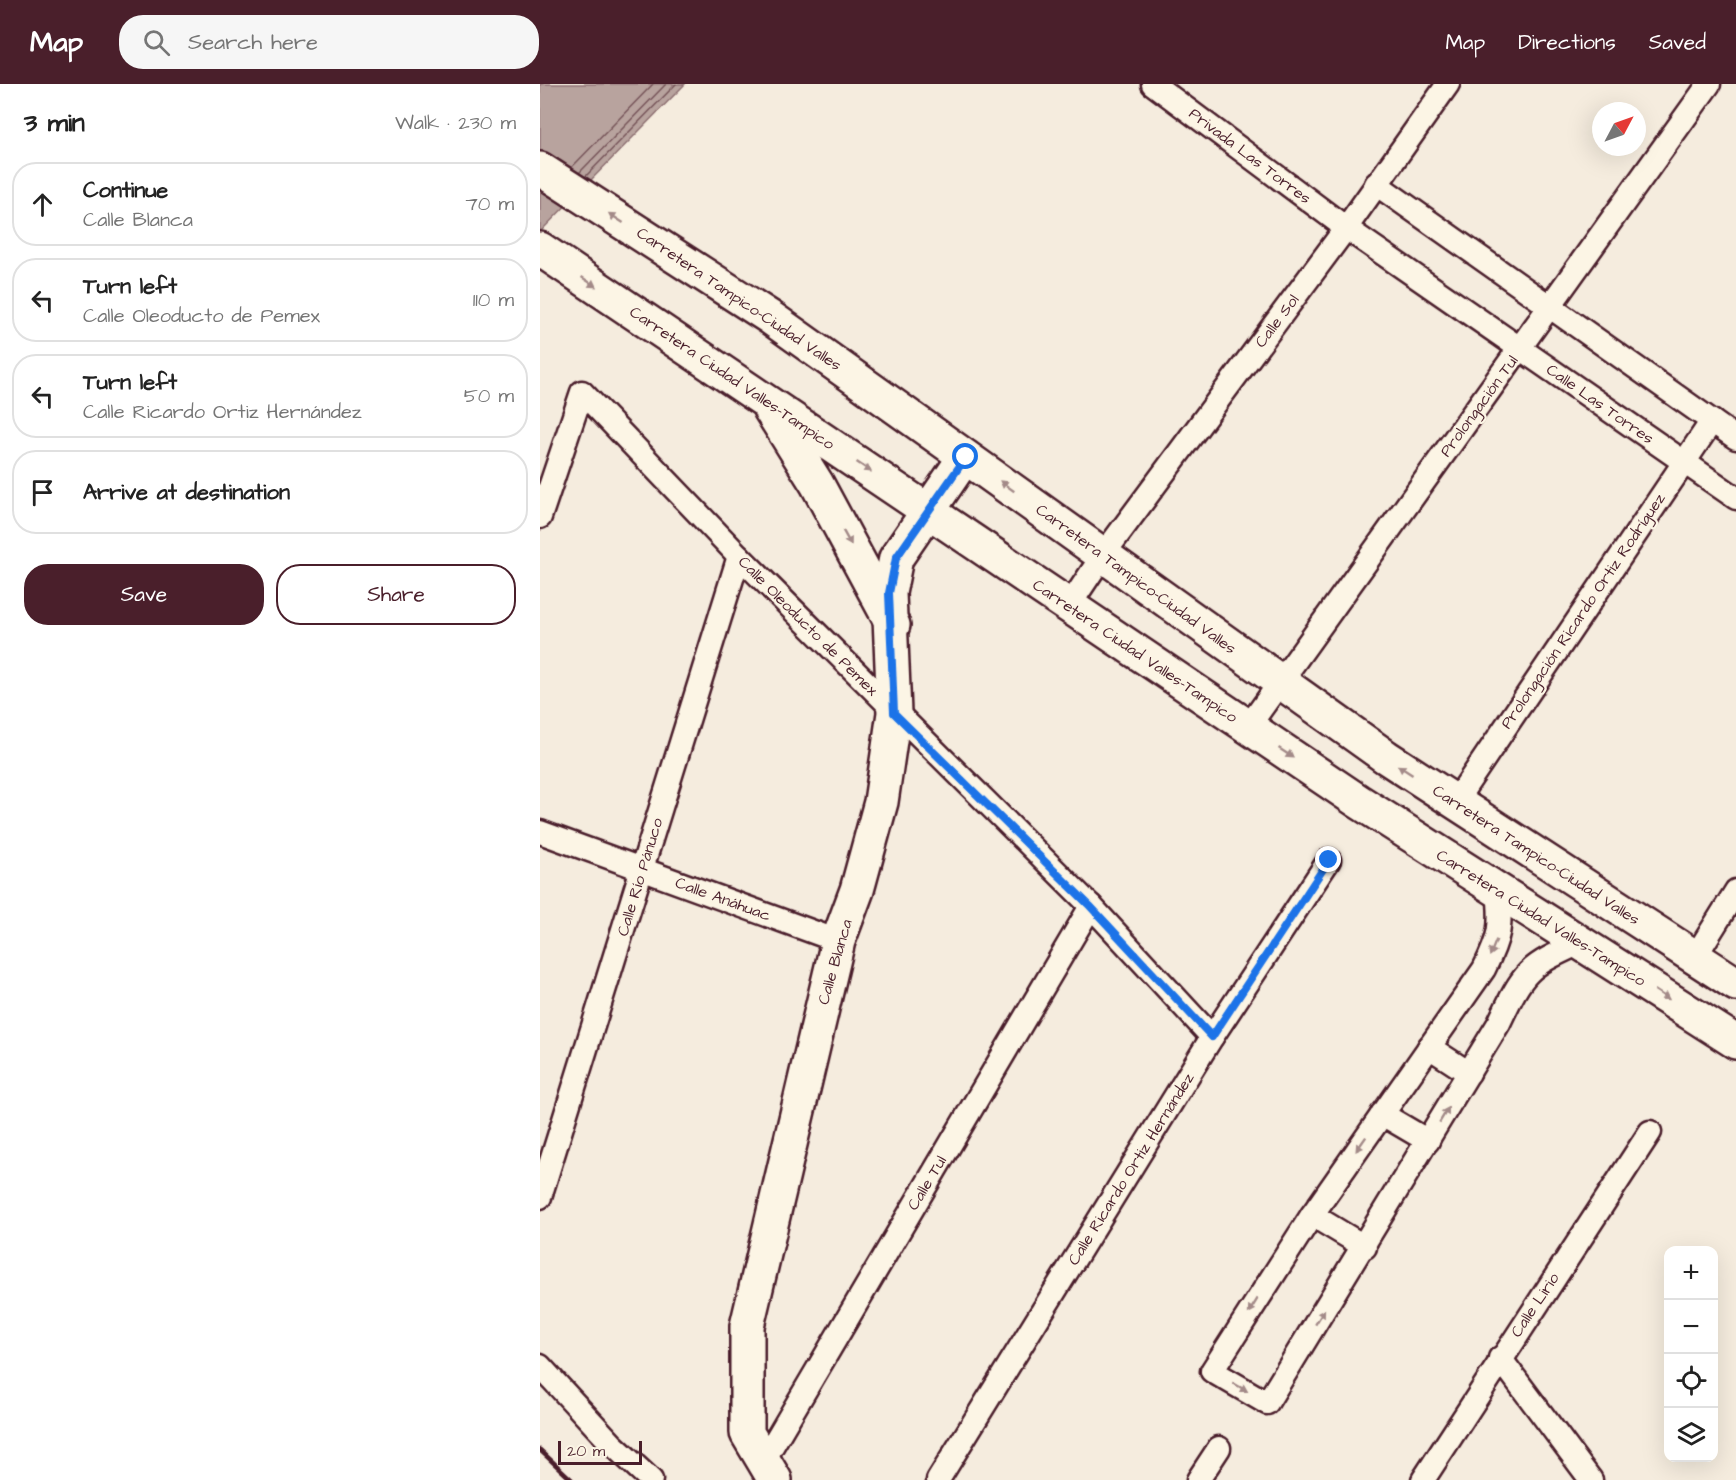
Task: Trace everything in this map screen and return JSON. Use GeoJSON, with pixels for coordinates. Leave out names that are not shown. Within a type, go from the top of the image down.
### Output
{"type":"FeatureCollection","features":[{"type":"Feature","properties":{"kind":"main road","name":"Carretera Tampico-Ciudad Valles"},"geometry":{"type":"LineString","coordinates":[[540,169],[771,318],[1386,758],[1736,984]]}},
{"type":"Feature","properties":{"kind":"main road","name":"Carretera Ciudad Valles-Tampico"},"geometry":{"type":"LineString","coordinates":[[540,249],[1248,727],[1498,891],[1736,1042]]}},
{"type":"Feature","properties":{"kind":"main road"},"geometry":{"type":"LineString","coordinates":[[762,398],[817,484],[892,625]]}},
{"type":"Feature","properties":{"kind":"main road","name":"Calle Blanca"},"geometry":{"type":"LineString","coordinates":[[769,1470],[747,1432],[747,1326],[838,941],[857,890],[881,802],[894,713],[889,593],[896,558],[927,510],[966,457]]}},
{"type":"Feature","properties":{"kind":"street","name":"Privada Las Torres"},"geometry":{"type":"LineString","coordinates":[[1153,84],[1346,228]]}},
{"type":"Feature","properties":{"kind":"street","name":"Calle Sol"},"geometry":{"type":"LineString","coordinates":[[1069,606],[1103,555],[1346,228],[1448,84]]}},
{"type":"Feature","properties":{"kind":"street","name":"Prolongación Tul"},"geometry":{"type":"LineString","coordinates":[[1248,727],[1709,84]]}},
{"type":"Feature","properties":{"kind":"street"},"geometry":{"type":"LineString","coordinates":[[1376,184],[1736,438]]}},
{"type":"Feature","properties":{"kind":"street","name":"Calle Las Torres"},"geometry":{"type":"LineString","coordinates":[[1346,228],[1683,462],[1734,493]]}},
{"type":"Feature","properties":{"kind":"street","name":"Calle Oleoducto de Pemex"},"geometry":{"type":"LineString","coordinates":[[540,517],[582,392],[894,713],[1090,906],[1212,1037]]}},
{"type":"Feature","properties":{"kind":"street","name":"Prolongación Ricardo Ortiz Rodríguez"},"geometry":{"type":"LineString","coordinates":[[1455,802],[1712,421]]}},
{"type":"Feature","properties":{"kind":"street","name":"Calle Río Pánuco"},"geometry":{"type":"LineString","coordinates":[[540,1197],[739,556]]}},
{"type":"Feature","properties":{"kind":"street","name":"Calle Anáhuac"},"geometry":{"type":"LineString","coordinates":[[540,832],[838,941]]}},
{"type":"Feature","properties":{"kind":"street","name":"Calle Ricardo Ortiz Hernández"},"geometry":{"type":"LineString","coordinates":[[938,1480],[1212,1037],[1329,860]]}},
{"type":"Feature","properties":{"kind":"street"},"geometry":{"type":"LineString","coordinates":[[1498,891],[1501,923],[1495,946],[1484,969],[1312,1215],[1212,1371],[1267,1403],[1365,1247],[1499,1023],[1517,984],[1532,966],[1580,943]]}},
{"type":"Feature","properties":{"kind":"street"},"geometry":{"type":"LineString","coordinates":[[1695,957],[1736,891]]}},
{"type":"Feature","properties":{"kind":"street","name":"Calle Tul"},"geometry":{"type":"LineString","coordinates":[[769,1470],[1090,906]]}},
{"type":"Feature","properties":{"kind":"street"},"geometry":{"type":"LineString","coordinates":[[1429,1047],[1469,1073]]}},
{"type":"Feature","properties":{"kind":"street"},"geometry":{"type":"LineString","coordinates":[[1382,1114],[1428,1141]]}},
{"type":"Feature","properties":{"kind":"street","name":"Calle Lirio"},"geometry":{"type":"LineString","coordinates":[[1423,1480],[1500,1358],[1650,1132]]}},
{"type":"Feature","properties":{"kind":"street"},"geometry":{"type":"LineString","coordinates":[[1312,1215],[1365,1247]]}},
{"type":"Feature","properties":{"kind":"street"},"geometry":{"type":"LineString","coordinates":[[1500,1358],[1591,1480]]}},
{"type":"Feature","properties":{"kind":"street"},"geometry":{"type":"LineString","coordinates":[[540,1366],[612,1444],[651,1480]]}},
{"type":"Feature","properties":{"kind":"street"},"geometry":{"type":"LineString","coordinates":[[1198,1480],[1219,1448]]}},
{"type":"Feature","properties":{"kind":"water"},"geometry":{"type":"Polygon","coordinates":[[[540,84],[685,84],[540,232],[540,84]]]}},
{"type":"Feature","properties":{"kind":"railway"},"geometry":{"type":"LineString","coordinates":[[540,1450],[572,1480]]}},
{"type":"Feature","properties":{"kind":"route"},"geometry":{"type":"LineString","coordinates":[[966,457],[927,510],[896,558],[889,593],[894,713],[1090,906],[1212,1037],[1329,860]]}}]}
